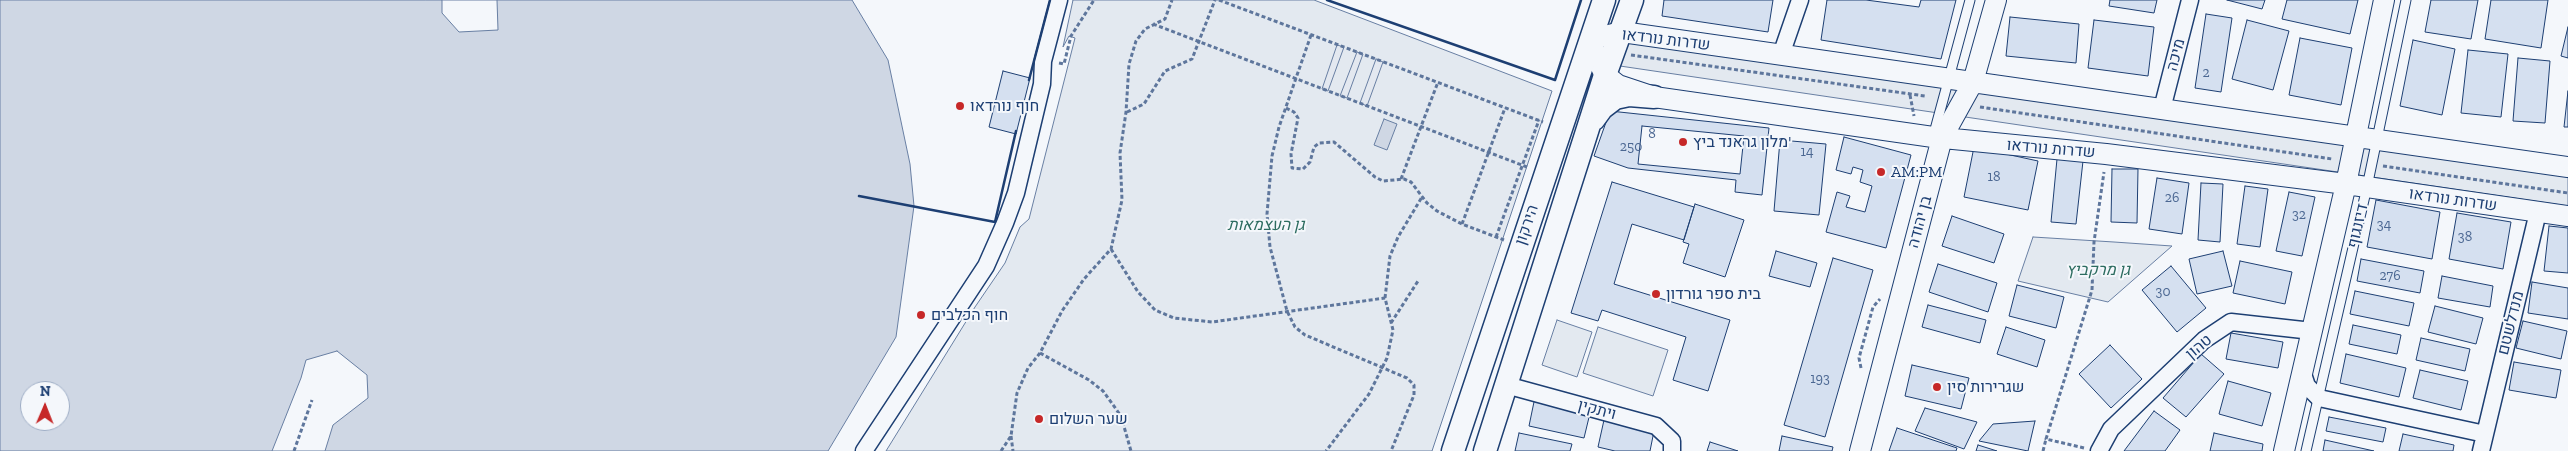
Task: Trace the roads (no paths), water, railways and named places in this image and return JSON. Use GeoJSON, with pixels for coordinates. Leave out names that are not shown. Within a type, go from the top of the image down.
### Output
{"type":"FeatureCollection","features":[{"type":"Feature","properties":{"kind":"main road","name":"הירקון"},"geometry":{"type":"LineString","coordinates":[[1453,451],[1544,173],[1604,0]]}},
{"type":"Feature","properties":{"kind":"main road","name":"הירקון"},"geometry":{"type":"LineString","coordinates":[[1485,451],[1605,75],[1632,0]]}},
{"type":"Feature","properties":{"kind":"main road"},"geometry":{"type":"LineString","coordinates":[[1590,124],[1602,108],[1615,98],[1629,95],[1654,97]]}},
{"type":"Feature","properties":{"kind":"street"},"geometry":{"type":"LineString","coordinates":[[864,451],[986,266],[1005,223],[1016,194],[1042,84],[1042,61],[1059,0]]}},
{"type":"Feature","properties":{"kind":"street"},"geometry":{"type":"LineString","coordinates":[[1781,55],[1800,0]]}},
{"type":"Feature","properties":{"kind":"street","name":"בן יהודה"},"geometry":{"type":"LineString","coordinates":[[1860,451],[1937,138],[1973,82],[1996,0]]}},
{"type":"Feature","properties":{"kind":"street","name":"מיכה"},"geometry":{"type":"LineString","coordinates":[[2162,109],[2190,0]]}},
{"type":"Feature","properties":{"kind":"street","name":"דיזנגוף"},"geometry":{"type":"LineString","coordinates":[[2284,451],[2346,184],[2384,0]]}},
{"type":"Feature","properties":{"kind":"street"},"geometry":{"type":"LineString","coordinates":[[1591,39],[1605,75]]}},
{"type":"Feature","properties":{"kind":"street","name":"שדרות נורדאו"},"geometry":{"type":"LineString","coordinates":[[1591,39],[1618,43],[1781,55],[2568,167]]}},
{"type":"Feature","properties":{"kind":"street","name":"שדרות נורדאו"},"geometry":{"type":"LineString","coordinates":[[1605,75],[1618,85],[1654,97],[1937,138],[2106,154],[2346,184],[2568,216]]}},
{"type":"Feature","properties":{"kind":"street","name":"מנדלשטם"},"geometry":{"type":"LineString","coordinates":[[2481,451],[2538,212]]}},
{"type":"Feature","properties":{"kind":"street","name":"טהון"},"geometry":{"type":"LineString","coordinates":[[2094,450],[2111,429],[2204,340],[2231,322],[2312,331]]}},
{"type":"Feature","properties":{"kind":"street"},"geometry":{"type":"LineString","coordinates":[[2303,374],[2307,386],[2319,398],[2485,434]]}},
{"type":"Feature","properties":{"kind":"street","name":"ויתקין"},"geometry":{"type":"LineString","coordinates":[[1506,385],[1656,426],[1672,441],[1672,451]]}},
{"type":"Feature","properties":{"kind":"lane","name":"בן יהודה"},"geometry":{"type":"LineString","coordinates":[[1851,451],[1937,138],[1948,79],[1970,0]]}},
{"type":"Feature","properties":{"kind":"lane","name":"דיזנגוף"},"geometry":{"type":"LineString","coordinates":[[2306,451],[2378,140],[2406,0]]}},
{"type":"Feature","properties":{"kind":"lane","name":"טהון"},"geometry":{"type":"LineString","coordinates":[[2312,331],[2322,335],[2331,344]]}},
{"type":"Feature","properties":{"kind":"place","name":"חוף נורדאו"},"geometry":{"type":"Point","coordinates":[960,106]}},
{"type":"Feature","properties":{"kind":"place","name":"מלון גראנד ביץ'"},"geometry":{"type":"Point","coordinates":[1683,142]}},
{"type":"Feature","properties":{"kind":"place","name":"AM:PM"},"geometry":{"type":"Point","coordinates":[1881,172]}},
{"type":"Feature","properties":{"kind":"place","name":"בית ספר גורדון"},"geometry":{"type":"Point","coordinates":[1656,294]}},
{"type":"Feature","properties":{"kind":"place","name":"חוף הכלבים"},"geometry":{"type":"Point","coordinates":[921,315]}},
{"type":"Feature","properties":{"kind":"place","name":"שגרירות סין"},"geometry":{"type":"Point","coordinates":[1937,387]}},
{"type":"Feature","properties":{"kind":"place","name":"שער השלום"},"geometry":{"type":"Point","coordinates":[1039,419]}},
{"type":"Feature","properties":{"kind":"park label","name":"גן העצמאות"},"geometry":{"type":"Point","coordinates":[1266,225]}},
{"type":"Feature","properties":{"kind":"park label","name":"גן מרקביץ"},"geometry":{"type":"Point","coordinates":[2098,270]}}]}
